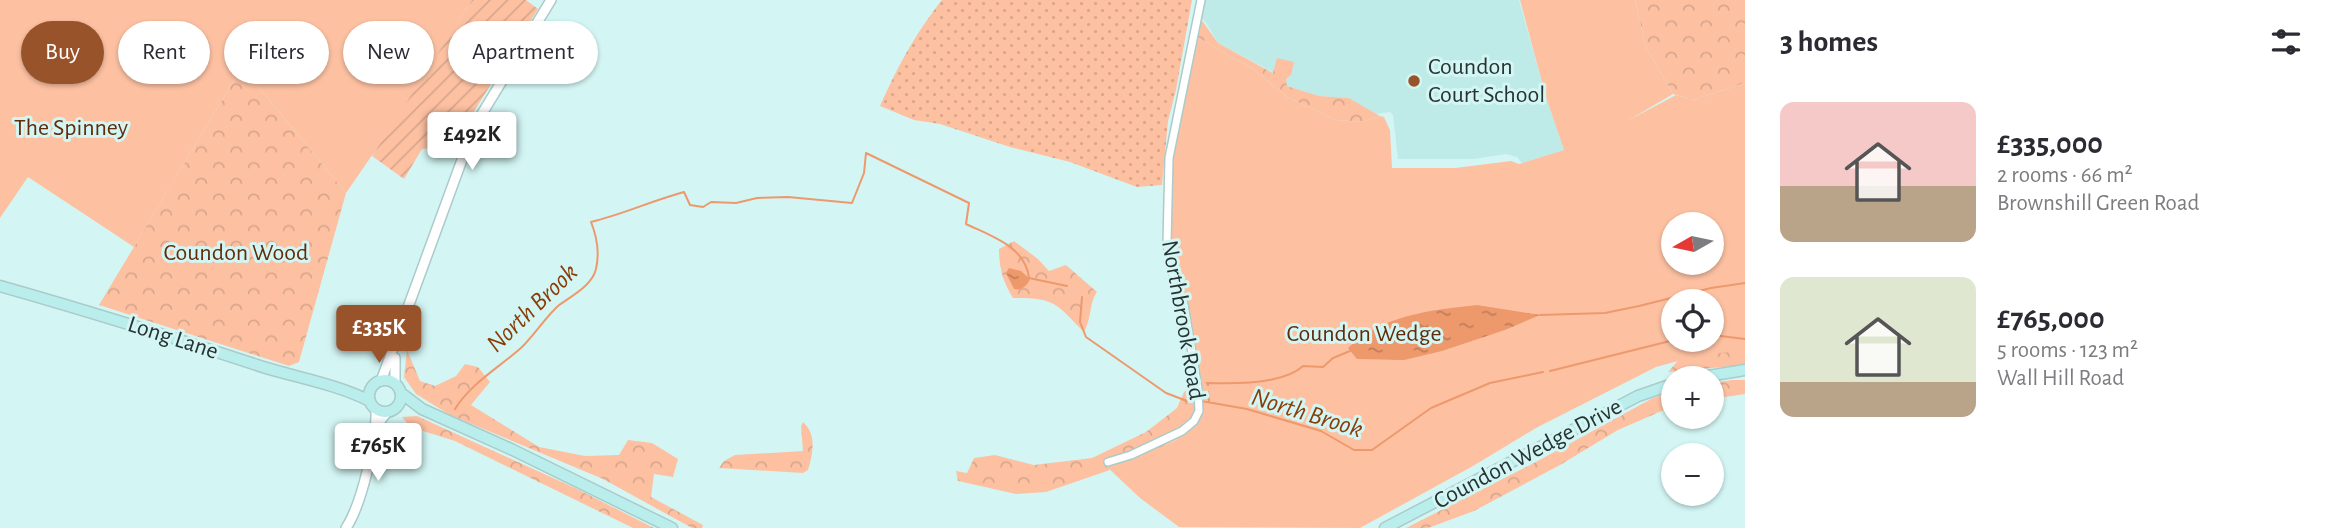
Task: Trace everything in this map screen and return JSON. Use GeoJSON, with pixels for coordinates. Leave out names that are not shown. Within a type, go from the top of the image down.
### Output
{"type":"FeatureCollection","features":[{"type":"Feature","properties":{"kind":"main road","name":"Long Lane"},"geometry":{"type":"LineString","coordinates":[[0,286],[180,338],[266,368],[347,389],[373,405]]}},
{"type":"Feature","properties":{"kind":"main road"},"geometry":{"type":"LineString","coordinates":[[1724,373],[1745,370]]}},
{"type":"Feature","properties":{"kind":"main road"},"geometry":{"type":"LineString","coordinates":[[422,409],[391,410],[373,405],[369,395],[377,384],[394,383],[401,393],[422,409],[672,528]]}},
{"type":"Feature","properties":{"kind":"main road","name":"Long Lane"},"geometry":{"type":"LineString","coordinates":[[347,389],[377,384]]}},
{"type":"Feature","properties":{"kind":"main road","name":"Coundon Wedge Drive"},"geometry":{"type":"LineString","coordinates":[[1385,528],[1638,396],[1661,388]]}},
{"type":"Feature","properties":{"kind":"main road"},"geometry":{"type":"LineString","coordinates":[[391,410],[399,404],[401,393]]}},
{"type":"Feature","properties":{"kind":"street"},"geometry":{"type":"LineString","coordinates":[[377,384],[396,346],[474,127],[551,0]]}},
{"type":"Feature","properties":{"kind":"street","name":"Northbrook Road"},"geometry":{"type":"LineString","coordinates":[[1108,462],[1131,455],[1182,432],[1194,421],[1199,411],[1184,305],[1172,272],[1167,243],[1169,158],[1173,127],[1202,0]]}},
{"type":"Feature","properties":{"kind":"street"},"geometry":{"type":"LineString","coordinates":[[394,383],[396,346]]}},
{"type":"Feature","properties":{"kind":"street"},"geometry":{"type":"LineString","coordinates":[[346,528],[357,507],[377,425],[373,405]]}},
{"type":"Feature","properties":{"kind":"street"},"geometry":{"type":"LineString","coordinates":[[377,425],[391,410]]}},
{"type":"Feature","properties":{"kind":"shaded area","name":"Coundon Court School"},"geometry":{"type":"Polygon","coordinates":[[[1201,0],[1519,0],[1564,150],[1522,163],[1517,157],[1506,154],[1474,159],[1398,159],[1393,115],[1390,112],[1376,114],[1349,98],[1319,96],[1287,86],[1286,79],[1218,43],[1205,21],[1198,17],[1201,0]]]}},
{"type":"Feature","properties":{"kind":"green space","name":"The Spinney"},"geometry":{"type":"Polygon","coordinates":[[[0,0],[472,0],[459,21],[448,21],[448,38],[434,60],[434,21],[343,21],[343,84],[419,84],[346,193],[256,84],[329,84],[329,21],[224,21],[224,84],[232,84],[134,247],[28,177],[0,218],[0,0]]]}},
{"type":"Feature","properties":{"kind":"green space"},"geometry":{"type":"Polygon","coordinates":[[[472,0],[526,0],[538,9],[530,21],[459,21],[472,0]]]}},
{"type":"Feature","properties":{"kind":"green space"},"geometry":{"type":"Polygon","coordinates":[[[942,0],[1192,0],[1168,121],[1162,185],[1137,187],[1070,162],[1010,147],[940,124],[914,120],[880,106],[893,77],[923,25],[942,0]]]}},
{"type":"Feature","properties":{"kind":"green space","name":"Coundon Wedge"},"geometry":{"type":"Polygon","coordinates":[[[1520,0],[1635,0],[1646,47],[1673,94],[1629,120],[1676,95],[1693,100],[1745,83],[1745,350],[1696,356],[1656,367],[1536,428],[1360,528],[1179,527],[1140,498],[1106,466],[1132,459],[1173,442],[1196,425],[1204,412],[1187,303],[1175,270],[1171,242],[1173,158],[1197,37],[1253,69],[1287,97],[1336,120],[1362,122],[1384,117],[1390,130],[1392,168],[1455,168],[1511,161],[1519,164],[1564,150],[1546,97],[1520,0]]]}},
{"type":"Feature","properties":{"kind":"green space"},"geometry":{"type":"Polygon","coordinates":[[[1635,0],[1745,0],[1745,83],[1693,100],[1673,94],[1646,47],[1635,0]]]}},
{"type":"Feature","properties":{"kind":"green space"},"geometry":{"type":"Polygon","coordinates":[[[1201,19],[1218,43],[1273,73],[1277,58],[1294,62],[1291,75],[1286,79],[1287,86],[1319,96],[1349,98],[1380,116],[1362,122],[1336,120],[1287,97],[1253,69],[1197,37],[1201,19]]]}},
{"type":"Feature","properties":{"kind":"green space"},"geometry":{"type":"Polygon","coordinates":[[[448,37],[448,84],[491,84],[468,121],[459,144],[422,149],[404,179],[372,156],[418,84],[434,84],[434,59],[448,37]]]}},
{"type":"Feature","properties":{"kind":"green space","name":"Coundon Wood"},"geometry":{"type":"Polygon","coordinates":[[[232,84],[256,84],[346,193],[299,362],[289,366],[99,305],[232,84]]]}},
{"type":"Feature","properties":{"kind":"green space"},"geometry":{"type":"Polygon","coordinates":[[[1014,241],[1049,271],[1066,265],[1097,292],[1084,332],[1054,304],[1038,299],[1013,298],[1002,275],[999,249],[1014,241]]]}},
{"type":"Feature","properties":{"kind":"green space"},"geometry":{"type":"Polygon","coordinates":[[[1745,333],[1745,365],[1673,366],[1686,352],[1724,352],[1724,337],[1745,333]]]}},
{"type":"Feature","properties":{"kind":"green space"},"geometry":{"type":"Polygon","coordinates":[[[407,350],[420,381],[435,386],[456,376],[465,364],[478,367],[490,382],[471,405],[539,447],[585,456],[619,455],[628,440],[652,443],[678,459],[673,477],[654,474],[651,497],[703,525],[702,528],[692,528],[603,479],[450,415],[416,394],[404,377],[407,350]]]}},
{"type":"Feature","properties":{"kind":"green space"},"geometry":{"type":"Polygon","coordinates":[[[1745,380],[1745,394],[1724,397],[1724,381],[1745,380]]]}},
{"type":"Feature","properties":{"kind":"green space"},"geometry":{"type":"Polygon","coordinates":[[[1201,381],[1204,406],[1196,424],[1160,448],[1107,466],[1110,470],[1046,492],[1016,494],[958,481],[956,471],[967,473],[974,458],[995,455],[1034,465],[1092,458],[1146,432],[1177,408],[1184,392],[1201,381]]]}},
{"type":"Feature","properties":{"kind":"green space"},"geometry":{"type":"Polygon","coordinates":[[[1661,395],[1661,411],[1618,430],[1474,511],[1428,528],[1406,528],[1534,463],[1661,395]]]}},
{"type":"Feature","properties":{"kind":"green space"},"geometry":{"type":"Polygon","coordinates":[[[417,416],[575,488],[654,528],[633,528],[455,441],[410,427],[402,417],[417,416]]]}},
{"type":"Feature","properties":{"kind":"green space"},"geometry":{"type":"Polygon","coordinates":[[[803,422],[810,432],[813,444],[808,470],[803,473],[719,468],[724,461],[735,455],[803,451],[803,422]]]}},
{"type":"Feature","properties":{"kind":"water"},"geometry":{"type":"Polygon","coordinates":[[[1009,268],[1021,271],[1030,279],[1025,286],[1014,289],[1006,273],[1009,268]]]}},
{"type":"Feature","properties":{"kind":"water"},"geometry":{"type":"Polygon","coordinates":[[[1477,305],[1540,315],[1442,351],[1404,360],[1357,359],[1348,348],[1361,337],[1392,321],[1425,312],[1477,305]]]}},
{"type":"Feature","properties":{"kind":"waterway","name":"North Brook"},"geometry":{"type":"LineString","coordinates":[[455,409],[477,383],[522,347],[558,306],[590,281],[598,257],[591,222],[684,192],[690,205],[703,207],[711,202],[736,203],[757,198],[788,197],[852,203],[864,173],[866,153],[969,203],[966,224],[1014,250],[1026,267],[1029,278],[1067,286]]}},
{"type":"Feature","properties":{"kind":"waterway","name":"North Brook"},"geometry":{"type":"LineString","coordinates":[[1540,315],[1605,313],[1711,288],[1745,283]]}},
{"type":"Feature","properties":{"kind":"waterway","name":"North Brook"},"geometry":{"type":"LineString","coordinates":[[1082,297],[1080,322],[1086,337],[1166,393],[1187,401],[1196,401]]}},
{"type":"Feature","properties":{"kind":"waterway","name":"North Brook"},"geometry":{"type":"LineString","coordinates":[[1724,336],[1745,339]]}},
{"type":"Feature","properties":{"kind":"waterway","name":"North Brook"},"geometry":{"type":"LineString","coordinates":[[1550,371],[1661,343]]}},
{"type":"Feature","properties":{"kind":"waterway","name":"North Brook"},"geometry":{"type":"LineString","coordinates":[[1208,385],[1207,383],[1271,380],[1295,372],[1303,366],[1323,367],[1333,358],[1350,351]]}},
{"type":"Feature","properties":{"kind":"waterway","name":"North Brook"},"geometry":{"type":"LineString","coordinates":[[1201,401],[1247,409],[1321,431],[1354,450],[1372,450],[1431,408],[1490,383],[1543,372]]}},
{"type":"Feature","properties":{"kind":"waterway","name":"North Brook"},"geometry":{"type":"LineString","coordinates":[[1208,392],[1209,401]]}},
{"type":"Feature","properties":{"kind":"place","name":"Coundon Court School"},"geometry":{"type":"Point","coordinates":[1414,81]}}]}
